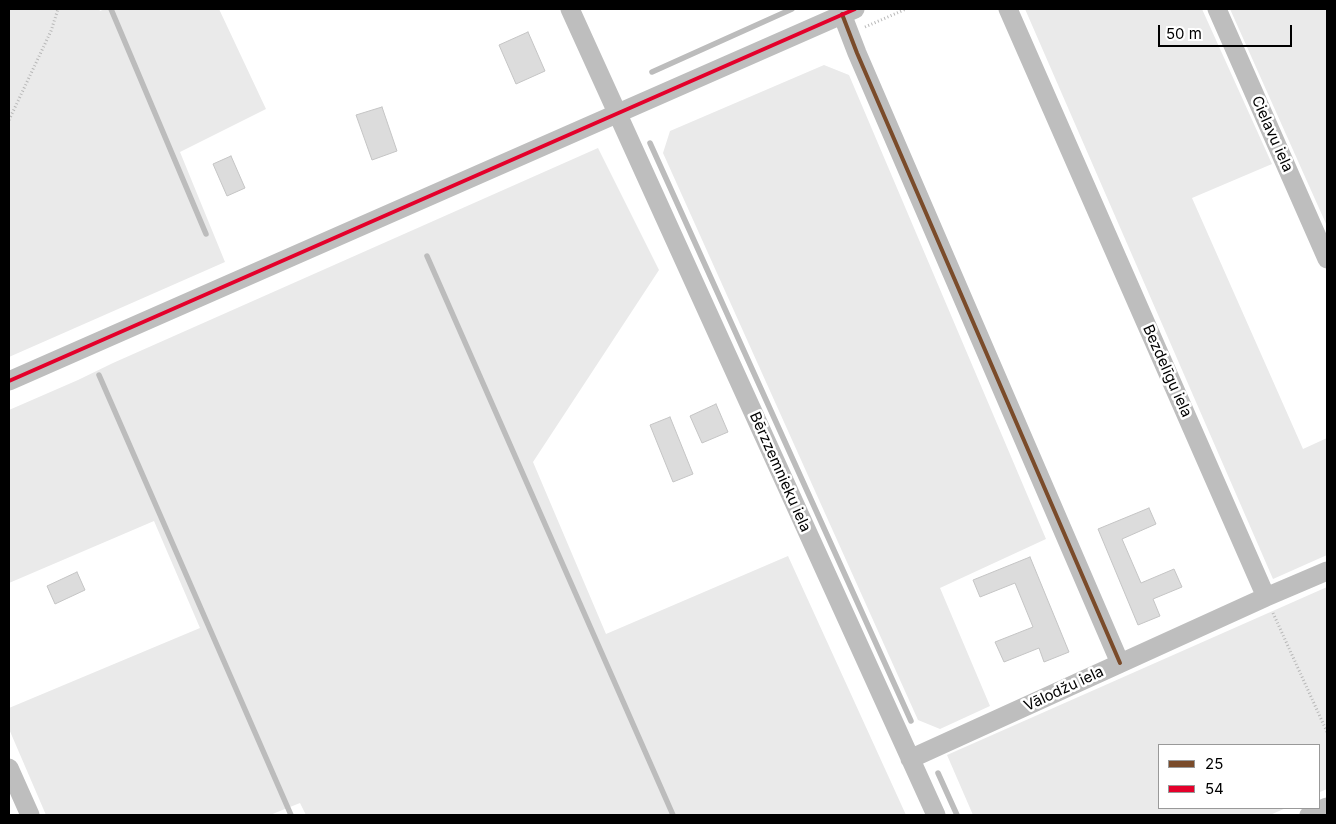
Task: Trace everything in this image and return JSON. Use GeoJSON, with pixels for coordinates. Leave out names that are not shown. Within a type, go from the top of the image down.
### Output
{"type":"FeatureCollection","features":[{"type":"Feature","properties":{"kind":"street","name":"Bērzzemnieku iela"},"geometry":{"type":"LineString","coordinates":[[570,9],[936,815]]}},
{"type":"Feature","properties":{"kind":"street","name":"Bezdelīgu iela"},"geometry":{"type":"LineString","coordinates":[[1008,9],[1266,597]]}},
{"type":"Feature","properties":{"kind":"street","name":"Cielavu iela"},"geometry":{"type":"LineString","coordinates":[[1217,9],[1327,259]]}},
{"type":"Feature","properties":{"kind":"street"},"geometry":{"type":"LineString","coordinates":[[9,382],[621,121],[848,12],[865,71],[1120,663]]}},
{"type":"Feature","properties":{"kind":"street","name":"Vālodžu iela"},"geometry":{"type":"LineString","coordinates":[[910,759],[1327,571]]}},
{"type":"Feature","properties":{"kind":"street"},"geometry":{"type":"LineString","coordinates":[[9,768],[30,815]]}},
{"type":"Feature","properties":{"kind":"street"},"geometry":{"type":"LineString","coordinates":[[1309,815],[1327,807]]}},
{"type":"Feature","properties":{"kind":"path"},"geometry":{"type":"LineString","coordinates":[[9,120],[51,31],[58,9]]}},
{"type":"Feature","properties":{"kind":"path"},"geometry":{"type":"LineString","coordinates":[[1266,597],[1327,732]]}},
{"type":"Feature","properties":{"kind":"shaded area"},"geometry":{"type":"Polygon","coordinates":[[[9,9],[99,9],[100,11],[105,9],[219,9],[266,109],[180,152],[225,262],[9,357],[9,9]]]}},
{"type":"Feature","properties":{"kind":"shaded area"},"geometry":{"type":"Polygon","coordinates":[[[1025,9],[1202,9],[1272,164],[1192,198],[1303,449],[1327,438],[1327,555],[1273,579],[1025,9]]]}},
{"type":"Feature","properties":{"kind":"shaded area"},"geometry":{"type":"Polygon","coordinates":[[[1230,9],[1327,9],[1327,226],[1230,9]]]}},
{"type":"Feature","properties":{"kind":"shaded area"},"geometry":{"type":"Polygon","coordinates":[[[824,65],[849,75],[1046,539],[940,588],[990,706],[940,729],[918,720],[663,153],[670,131],[824,65]]]}},
{"type":"Feature","properties":{"kind":"shaded area"},"geometry":{"type":"Polygon","coordinates":[[[598,148],[659,270],[533,462],[606,634],[788,556],[906,815],[306,815],[300,803],[270,815],[46,815],[9,729],[9,708],[200,628],[154,521],[9,583],[9,410],[598,148]]]}},
{"type":"Feature","properties":{"kind":"shaded area"},"geometry":{"type":"Polygon","coordinates":[[[1327,587],[1327,789],[1321,792],[1321,744],[1158,744],[1158,809],[1284,809],[1270,815],[973,815],[947,755],[1327,587]]]}},
{"type":"Feature","properties":{"kind":"building"},"geometry":{"type":"Polygon","coordinates":[[[528,32],[545,71],[516,84],[499,45],[528,32]]]}},
{"type":"Feature","properties":{"kind":"building"},"geometry":{"type":"Polygon","coordinates":[[[382,107],[397,151],[372,160],[356,115],[382,107]]]}},
{"type":"Feature","properties":{"kind":"building"},"geometry":{"type":"Polygon","coordinates":[[[231,156],[245,188],[227,196],[213,164],[231,156]]]}},
{"type":"Feature","properties":{"kind":"building"},"geometry":{"type":"Polygon","coordinates":[[[716,404],[728,432],[702,443],[690,416],[716,404]]]}},
{"type":"Feature","properties":{"kind":"building"},"geometry":{"type":"Polygon","coordinates":[[[670,417],[693,474],[673,482],[650,425],[670,417]]]}},
{"type":"Feature","properties":{"kind":"building"},"geometry":{"type":"Polygon","coordinates":[[[1149,508],[1156,524],[1122,539],[1141,583],[1174,569],[1182,587],[1153,599],[1160,616],[1138,625],[1098,529],[1149,508]]]}},
{"type":"Feature","properties":{"kind":"building"},"geometry":{"type":"Polygon","coordinates":[[[1030,557],[1069,652],[1044,662],[1039,648],[1004,662],[995,642],[1033,627],[1015,583],[980,597],[973,580],[1030,557]]]}},
{"type":"Feature","properties":{"kind":"building"},"geometry":{"type":"Polygon","coordinates":[[[77,572],[85,590],[55,604],[47,586],[77,572]]]}},
{"type":"Feature","properties":{"kind":"waterway"},"geometry":{"type":"LineString","coordinates":[[111,9],[206,234]]}},
{"type":"Feature","properties":{"kind":"waterway"},"geometry":{"type":"LineString","coordinates":[[652,72],[792,9]]}},
{"type":"Feature","properties":{"kind":"waterway"},"geometry":{"type":"LineString","coordinates":[[650,143],[911,721]]}},
{"type":"Feature","properties":{"kind":"waterway"},"geometry":{"type":"LineString","coordinates":[[427,256],[673,815]]}},
{"type":"Feature","properties":{"kind":"waterway"},"geometry":{"type":"LineString","coordinates":[[99,375],[291,815]]}},
{"type":"Feature","properties":{"kind":"waterway"},"geometry":{"type":"LineString","coordinates":[[938,773],[957,815]]}},
{"type":"Feature","properties":{"kind":"transit line","name":"54"},"geometry":{"type":"LineString","coordinates":[[9,381],[855,9]]}},
{"type":"Feature","properties":{"kind":"transit line","name":"25"},"geometry":{"type":"LineString","coordinates":[[842,14],[857,53],[1120,663]]}}]}
